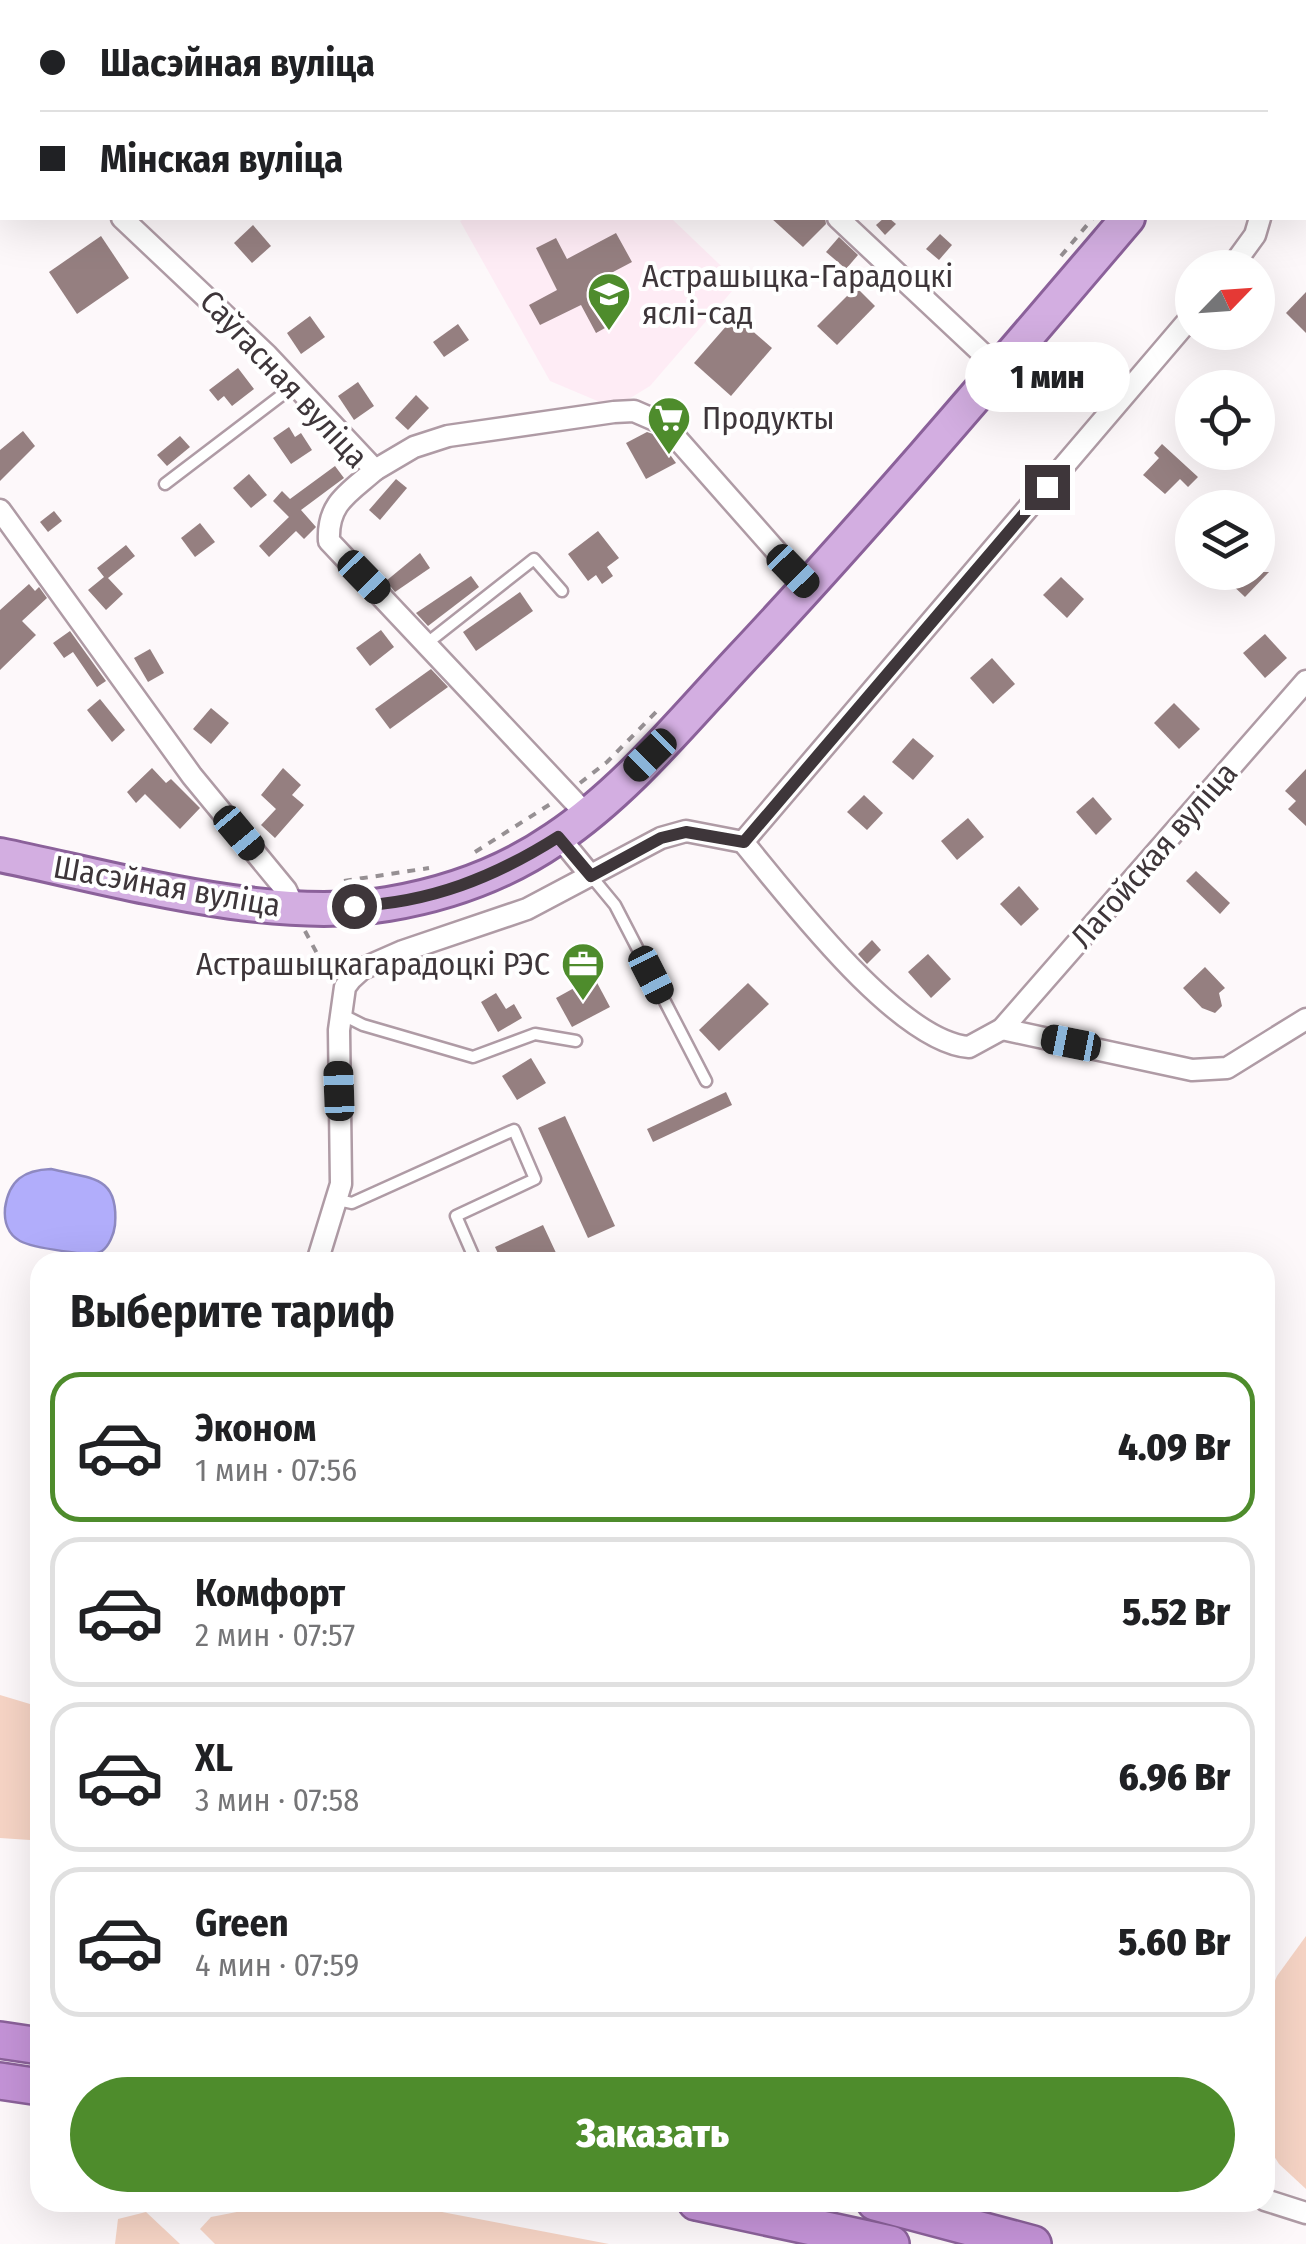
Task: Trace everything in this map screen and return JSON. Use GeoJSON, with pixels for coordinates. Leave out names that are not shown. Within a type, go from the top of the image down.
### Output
{"type":"FeatureCollection","features":[{"type":"Feature","properties":{"kind":"highway"},"geometry":{"type":"LineString","coordinates":[[0,2040],[30,2044]]}},
{"type":"Feature","properties":{"kind":"highway"},"geometry":{"type":"LineString","coordinates":[[0,2080],[30,2085]]}},
{"type":"Feature","properties":{"kind":"highway"},"geometry":{"type":"LineString","coordinates":[[742,2212],[891,2244]]}},
{"type":"Feature","properties":{"kind":"highway"},"geometry":{"type":"LineString","coordinates":[[913,2212],[1033,2244]]}},
{"type":"Feature","properties":{"kind":"main road","name":"Шасэйная вуліца"},"geometry":{"type":"LineString","coordinates":[[0,856],[234,902],[295,909],[384,905],[453,890],[515,864],[558,837],[576,804],[677,727],[808,587],[1126,220]]}},
{"type":"Feature","properties":{"kind":"street","name":"Саўгасная вуліца"},"geometry":{"type":"LineString","coordinates":[[124,220],[296,385],[375,470],[332,512],[328,520],[330,541],[576,804]]}},
{"type":"Feature","properties":{"kind":"street"},"geometry":{"type":"LineString","coordinates":[[840,220],[998,369]]}},
{"type":"Feature","properties":{"kind":"street"},"geometry":{"type":"LineString","coordinates":[[1244,250],[1259,220]]}},
{"type":"Feature","properties":{"kind":"street"},"geometry":{"type":"LineString","coordinates":[[744,842],[1175,336]]}},
{"type":"Feature","properties":{"kind":"street"},"geometry":{"type":"LineString","coordinates":[[375,470],[414,447],[448,436],[634,411],[664,424],[808,587]]}},
{"type":"Feature","properties":{"kind":"street"},"geometry":{"type":"LineString","coordinates":[[0,510],[192,776],[286,890],[295,909]]}},
{"type":"Feature","properties":{"kind":"street","name":"Лагойская вуліца"},"geometry":{"type":"LineString","coordinates":[[1002,1030],[1306,681]]}},
{"type":"Feature","properties":{"kind":"street"},"geometry":{"type":"LineString","coordinates":[[320,1252],[338,1200],[342,1169],[338,1058],[341,1006],[350,978],[376,962],[527,909],[661,838],[686,832],[744,842],[843,962],[917,1024],[951,1046],[969,1048],[1002,1030],[1192,1070],[1227,1068],[1306,1019]]}},
{"type":"Feature","properties":{"kind":"street"},"geometry":{"type":"LineString","coordinates":[[558,837],[591,876]]}},
{"type":"Feature","properties":{"kind":"street"},"geometry":{"type":"LineString","coordinates":[[1275,2203],[1306,2213]]}},
{"type":"Feature","properties":{"kind":"lane"},"geometry":{"type":"LineString","coordinates":[[166,484],[296,385]]}},
{"type":"Feature","properties":{"kind":"lane"},"geometry":{"type":"LineString","coordinates":[[426,644],[534,559],[562,591]]}},
{"type":"Feature","properties":{"kind":"lane"},"geometry":{"type":"LineString","coordinates":[[591,876],[615,904],[706,1081]]}},
{"type":"Feature","properties":{"kind":"lane"},"geometry":{"type":"LineString","coordinates":[[341,1006],[363,1025],[473,1057],[535,1034],[576,1041]]}},
{"type":"Feature","properties":{"kind":"lane"},"geometry":{"type":"LineString","coordinates":[[338,1200],[352,1203],[514,1130],[536,1179],[456,1216],[472,1252]]}},
{"type":"Feature","properties":{"kind":"path"},"geometry":{"type":"LineString","coordinates":[[1055,262],[1091,220]]}},
{"type":"Feature","properties":{"kind":"path"},"geometry":{"type":"LineString","coordinates":[[471,855],[576,804],[607,762],[660,707]]}},
{"type":"Feature","properties":{"kind":"path"},"geometry":{"type":"LineString","coordinates":[[340,882],[429,868]]}},
{"type":"Feature","properties":{"kind":"path"},"geometry":{"type":"LineString","coordinates":[[295,909],[341,1006]]}},
{"type":"Feature","properties":{"kind":"shaded area","name":"Астрашыцка-Гарадоцкі яслі-сад"},"geometry":{"type":"Polygon","coordinates":[[[673,220],[739,283],[650,386],[614,408],[550,381],[460,221],[673,220]]]}},
{"type":"Feature","properties":{"kind":"shaded area"},"geometry":{"type":"Polygon","coordinates":[[[51,1169],[90,1178],[107,1188],[115,1209],[115,1225],[111,1240],[102,1251],[75,1252],[36,1246],[20,1241],[9,1231],[5,1208],[10,1190],[19,1178],[51,1169]]]}},
{"type":"Feature","properties":{"kind":"shaded area"},"geometry":{"type":"Polygon","coordinates":[[[0,1695],[30,1704],[30,1840],[0,1838],[0,1695]]]}},
{"type":"Feature","properties":{"kind":"shaded area"},"geometry":{"type":"Polygon","coordinates":[[[1306,1936],[1306,2189],[1275,2158],[1277,1976],[1306,1936]]]}},
{"type":"Feature","properties":{"kind":"shaded area"},"geometry":{"type":"Polygon","coordinates":[[[146,2212],[180,2244],[115,2244],[118,2219],[146,2212]]]}},
{"type":"Feature","properties":{"kind":"shaded area"},"geometry":{"type":"Polygon","coordinates":[[[236,2212],[442,2212],[609,2244],[215,2244],[200,2229],[211,2217],[236,2212]]]}},
{"type":"Feature","properties":{"kind":"building"},"geometry":{"type":"Polygon","coordinates":[[[773,220],[825,220],[826,224],[803,247],[773,220]]]}},
{"type":"Feature","properties":{"kind":"building"},"geometry":{"type":"Polygon","coordinates":[[[882,220],[896,224],[885,235],[876,225],[882,220]]]}},
{"type":"Feature","properties":{"kind":"building"},"geometry":{"type":"Polygon","coordinates":[[[253,225],[271,246],[252,263],[234,243],[253,225]]]}},
{"type":"Feature","properties":{"kind":"building"},"geometry":{"type":"Polygon","coordinates":[[[616,233],[632,262],[596,281],[614,323],[596,333],[581,305],[540,325],[529,305],[557,290],[536,248],[556,238],[567,259],[616,233]]]}},
{"type":"Feature","properties":{"kind":"building"},"geometry":{"type":"Polygon","coordinates":[[[940,234],[952,245],[939,260],[926,249],[940,234]]]}},
{"type":"Feature","properties":{"kind":"building"},"geometry":{"type":"Polygon","coordinates":[[[101,236],[129,278],[77,314],[49,272],[101,236]]]}},
{"type":"Feature","properties":{"kind":"building"},"geometry":{"type":"Polygon","coordinates":[[[839,237],[858,255],[846,269],[826,252],[839,237]]]}},
{"type":"Feature","properties":{"kind":"building"},"geometry":{"type":"Polygon","coordinates":[[[856,287],[875,306],[837,345],[817,326],[856,287]]]}},
{"type":"Feature","properties":{"kind":"building"},"geometry":{"type":"Polygon","coordinates":[[[1306,292],[1306,333],[1286,313],[1306,292]]]}},
{"type":"Feature","properties":{"kind":"building"},"geometry":{"type":"Polygon","coordinates":[[[310,316],[325,337],[301,354],[287,333],[310,316]]]}},
{"type":"Feature","properties":{"kind":"building"},"geometry":{"type":"Polygon","coordinates":[[[735,316],[772,348],[731,396],[694,363],[735,316]]]}},
{"type":"Feature","properties":{"kind":"building"},"geometry":{"type":"Polygon","coordinates":[[[458,324],[469,340],[444,357],[433,342],[458,324]]]}},
{"type":"Feature","properties":{"kind":"building"},"geometry":{"type":"Polygon","coordinates":[[[238,368],[254,389],[232,406],[224,396],[218,401],[209,390],[238,368]]]}},
{"type":"Feature","properties":{"kind":"building"},"geometry":{"type":"Polygon","coordinates":[[[358,382],[374,406],[354,420],[338,396],[358,382]]]}},
{"type":"Feature","properties":{"kind":"building"},"geometry":{"type":"Polygon","coordinates":[[[416,395],[429,408],[408,430],[395,418],[416,395]]]}},
{"type":"Feature","properties":{"kind":"building"},"geometry":{"type":"Polygon","coordinates":[[[289,427],[295,437],[301,433],[312,450],[291,464],[273,438],[289,427]]]}},
{"type":"Feature","properties":{"kind":"building"},"geometry":{"type":"Polygon","coordinates":[[[23,431],[35,446],[0,481],[0,450],[23,431]]]}},
{"type":"Feature","properties":{"kind":"building"},"geometry":{"type":"Polygon","coordinates":[[[647,432],[656,435],[676,463],[646,479],[626,443],[647,432]]]}},
{"type":"Feature","properties":{"kind":"building"},"geometry":{"type":"Polygon","coordinates":[[[180,436],[190,447],[167,466],[157,455],[180,436]]]}},
{"type":"Feature","properties":{"kind":"building"},"geometry":{"type":"Polygon","coordinates":[[[1162,444],[1175,456],[1175,470],[1190,470],[1198,477],[1188,487],[1180,479],[1165,494],[1143,475],[1159,458],[1154,453],[1162,444]]]}},
{"type":"Feature","properties":{"kind":"building"},"geometry":{"type":"Polygon","coordinates":[[[335,466],[344,478],[301,510],[316,527],[304,539],[296,531],[269,557],[259,546],[289,517],[273,501],[282,491],[290,499],[335,466]]]}},
{"type":"Feature","properties":{"kind":"building"},"geometry":{"type":"Polygon","coordinates":[[[249,474],[267,495],[251,508],[233,488],[249,474]]]}},
{"type":"Feature","properties":{"kind":"building"},"geometry":{"type":"Polygon","coordinates":[[[396,479],[407,488],[380,520],[369,510],[396,479]]]}},
{"type":"Feature","properties":{"kind":"building"},"geometry":{"type":"Polygon","coordinates":[[[54,511],[62,521],[48,532],[40,522],[54,511]]]}},
{"type":"Feature","properties":{"kind":"building"},"geometry":{"type":"Polygon","coordinates":[[[200,523],[215,542],[195,557],[181,538],[200,523]]]}},
{"type":"Feature","properties":{"kind":"building"},"geometry":{"type":"Polygon","coordinates":[[[598,531],[619,558],[607,567],[613,576],[602,584],[596,575],[588,581],[568,554],[598,531]]]}},
{"type":"Feature","properties":{"kind":"building"},"geometry":{"type":"Polygon","coordinates":[[[126,545],[135,556],[108,578],[123,594],[106,610],[88,590],[104,577],[97,568],[126,545]]]}},
{"type":"Feature","properties":{"kind":"building"},"geometry":{"type":"Polygon","coordinates":[[[420,553],[430,568],[395,592],[386,581],[420,553]]]}},
{"type":"Feature","properties":{"kind":"building"},"geometry":{"type":"Polygon","coordinates":[[[471,576],[479,587],[428,626],[416,613],[471,576]]]}},
{"type":"Feature","properties":{"kind":"building"},"geometry":{"type":"Polygon","coordinates":[[[1061,577],[1084,599],[1067,618],[1043,595],[1061,577]]]}},
{"type":"Feature","properties":{"kind":"building"},"geometry":{"type":"Polygon","coordinates":[[[29,584],[35,591],[39,587],[47,598],[22,621],[36,635],[0,670],[0,610],[29,584]]]}},
{"type":"Feature","properties":{"kind":"building"},"geometry":{"type":"Polygon","coordinates":[[[520,592],[533,611],[476,651],[463,632],[520,592]]]}},
{"type":"Feature","properties":{"kind":"building"},"geometry":{"type":"Polygon","coordinates":[[[381,630],[394,647],[370,666],[356,648],[381,630]]]}},
{"type":"Feature","properties":{"kind":"building"},"geometry":{"type":"Polygon","coordinates":[[[70,631],[106,681],[97,687],[73,652],[64,658],[53,643],[70,631]]]}},
{"type":"Feature","properties":{"kind":"building"},"geometry":{"type":"Polygon","coordinates":[[[1265,634],[1287,658],[1265,678],[1243,653],[1265,634]]]}},
{"type":"Feature","properties":{"kind":"building"},"geometry":{"type":"Polygon","coordinates":[[[150,649],[164,673],[148,682],[134,658],[150,649]]]}},
{"type":"Feature","properties":{"kind":"building"},"geometry":{"type":"Polygon","coordinates":[[[992,658],[1015,684],[993,704],[970,678],[992,658]]]}},
{"type":"Feature","properties":{"kind":"building"},"geometry":{"type":"Polygon","coordinates":[[[431,669],[448,687],[390,729],[375,709],[431,669]]]}},
{"type":"Feature","properties":{"kind":"building"},"geometry":{"type":"Polygon","coordinates":[[[100,699],[125,730],[112,742],[87,710],[100,699]]]}},
{"type":"Feature","properties":{"kind":"building"},"geometry":{"type":"Polygon","coordinates":[[[1174,703],[1200,729],[1179,749],[1154,723],[1174,703]]]}},
{"type":"Feature","properties":{"kind":"building"},"geometry":{"type":"Polygon","coordinates":[[[211,708],[229,723],[211,744],[193,729],[211,708]]]}},
{"type":"Feature","properties":{"kind":"building"},"geometry":{"type":"Polygon","coordinates":[[[913,738],[934,756],[913,780],[892,762],[913,738]]]}},
{"type":"Feature","properties":{"kind":"building"},"geometry":{"type":"Polygon","coordinates":[[[152,768],[166,783],[171,779],[200,808],[180,829],[145,794],[136,803],[127,792],[152,768]]]}},
{"type":"Feature","properties":{"kind":"building"},"geometry":{"type":"Polygon","coordinates":[[[283,768],[301,785],[292,795],[304,805],[275,838],[261,825],[276,809],[261,795],[283,768]]]}},
{"type":"Feature","properties":{"kind":"building"},"geometry":{"type":"Polygon","coordinates":[[[1306,769],[1306,826],[1288,809],[1296,801],[1285,791],[1306,769]]]}},
{"type":"Feature","properties":{"kind":"building"},"geometry":{"type":"Polygon","coordinates":[[[864,795],[883,813],[867,830],[847,812],[864,795]]]}},
{"type":"Feature","properties":{"kind":"building"},"geometry":{"type":"Polygon","coordinates":[[[1093,797],[1112,819],[1096,835],[1076,812],[1093,797]]]}},
{"type":"Feature","properties":{"kind":"building"},"geometry":{"type":"Polygon","coordinates":[[[968,818],[984,837],[957,860],[941,841],[968,818]]]}},
{"type":"Feature","properties":{"kind":"building"},"geometry":{"type":"Polygon","coordinates":[[[1196,871],[1230,903],[1220,914],[1186,881],[1196,871]]]}},
{"type":"Feature","properties":{"kind":"building"},"geometry":{"type":"Polygon","coordinates":[[[1019,886],[1039,909],[1021,926],[1000,904],[1019,886]]]}},
{"type":"Feature","properties":{"kind":"building"},"geometry":{"type":"Polygon","coordinates":[[[872,940],[881,950],[867,964],[858,954],[872,940]]]}},
{"type":"Feature","properties":{"kind":"building"},"geometry":{"type":"Polygon","coordinates":[[[928,954],[951,979],[931,998],[908,972],[928,954]]]}},
{"type":"Feature","properties":{"kind":"building"},"geometry":{"type":"Polygon","coordinates":[[[1205,967],[1225,988],[1219,993],[1222,1006],[1215,1013],[1202,1008],[1183,988],[1205,967]]]}},
{"type":"Feature","properties":{"kind":"building","name":"Астрашыцкагарадоцкі РЭС"},"geometry":{"type":"Polygon","coordinates":[[[594,977],[610,1007],[572,1027],[556,998],[594,977]]]}},
{"type":"Feature","properties":{"kind":"building"},"geometry":{"type":"Polygon","coordinates":[[[748,983],[769,1004],[719,1051],[699,1030],[748,983]]]}},
{"type":"Feature","properties":{"kind":"building"},"geometry":{"type":"Polygon","coordinates":[[[496,993],[506,1009],[514,1004],[522,1018],[498,1032],[481,1002],[496,993]]]}},
{"type":"Feature","properties":{"kind":"building"},"geometry":{"type":"Polygon","coordinates":[[[531,1058],[546,1083],[517,1100],[502,1076],[531,1058]]]}},
{"type":"Feature","properties":{"kind":"building"},"geometry":{"type":"Polygon","coordinates":[[[726,1092],[732,1105],[653,1142],[647,1129],[726,1092]]]}},
{"type":"Feature","properties":{"kind":"building"},"geometry":{"type":"Polygon","coordinates":[[[565,1116],[615,1226],[588,1238],[538,1128],[565,1116]]]}},
{"type":"Feature","properties":{"kind":"building"},"geometry":{"type":"Polygon","coordinates":[[[543,1225],[556,1252],[497,1252],[495,1247],[543,1225]]]}},
{"type":"Feature","properties":{"kind":"place","name":"Астрашыцка-Гарадоцкі яслі-сад"},"geometry":{"type":"Point","coordinates":[609,332]}},
{"type":"Feature","properties":{"kind":"place","name":"Продукты"},"geometry":{"type":"Point","coordinates":[669,456]}},
{"type":"Feature","properties":{"kind":"place","name":"Астрашыцкагарадоцкі РЭС"},"geometry":{"type":"Point","coordinates":[583,1002]}},
{"type":"Feature","properties":{"kind":"route"},"geometry":{"type":"LineString","coordinates":[[354,906],[384,905],[453,890],[515,864],[558,837],[591,876],[661,838],[686,832],[716,834],[744,842],[1047,487]]}}]}
